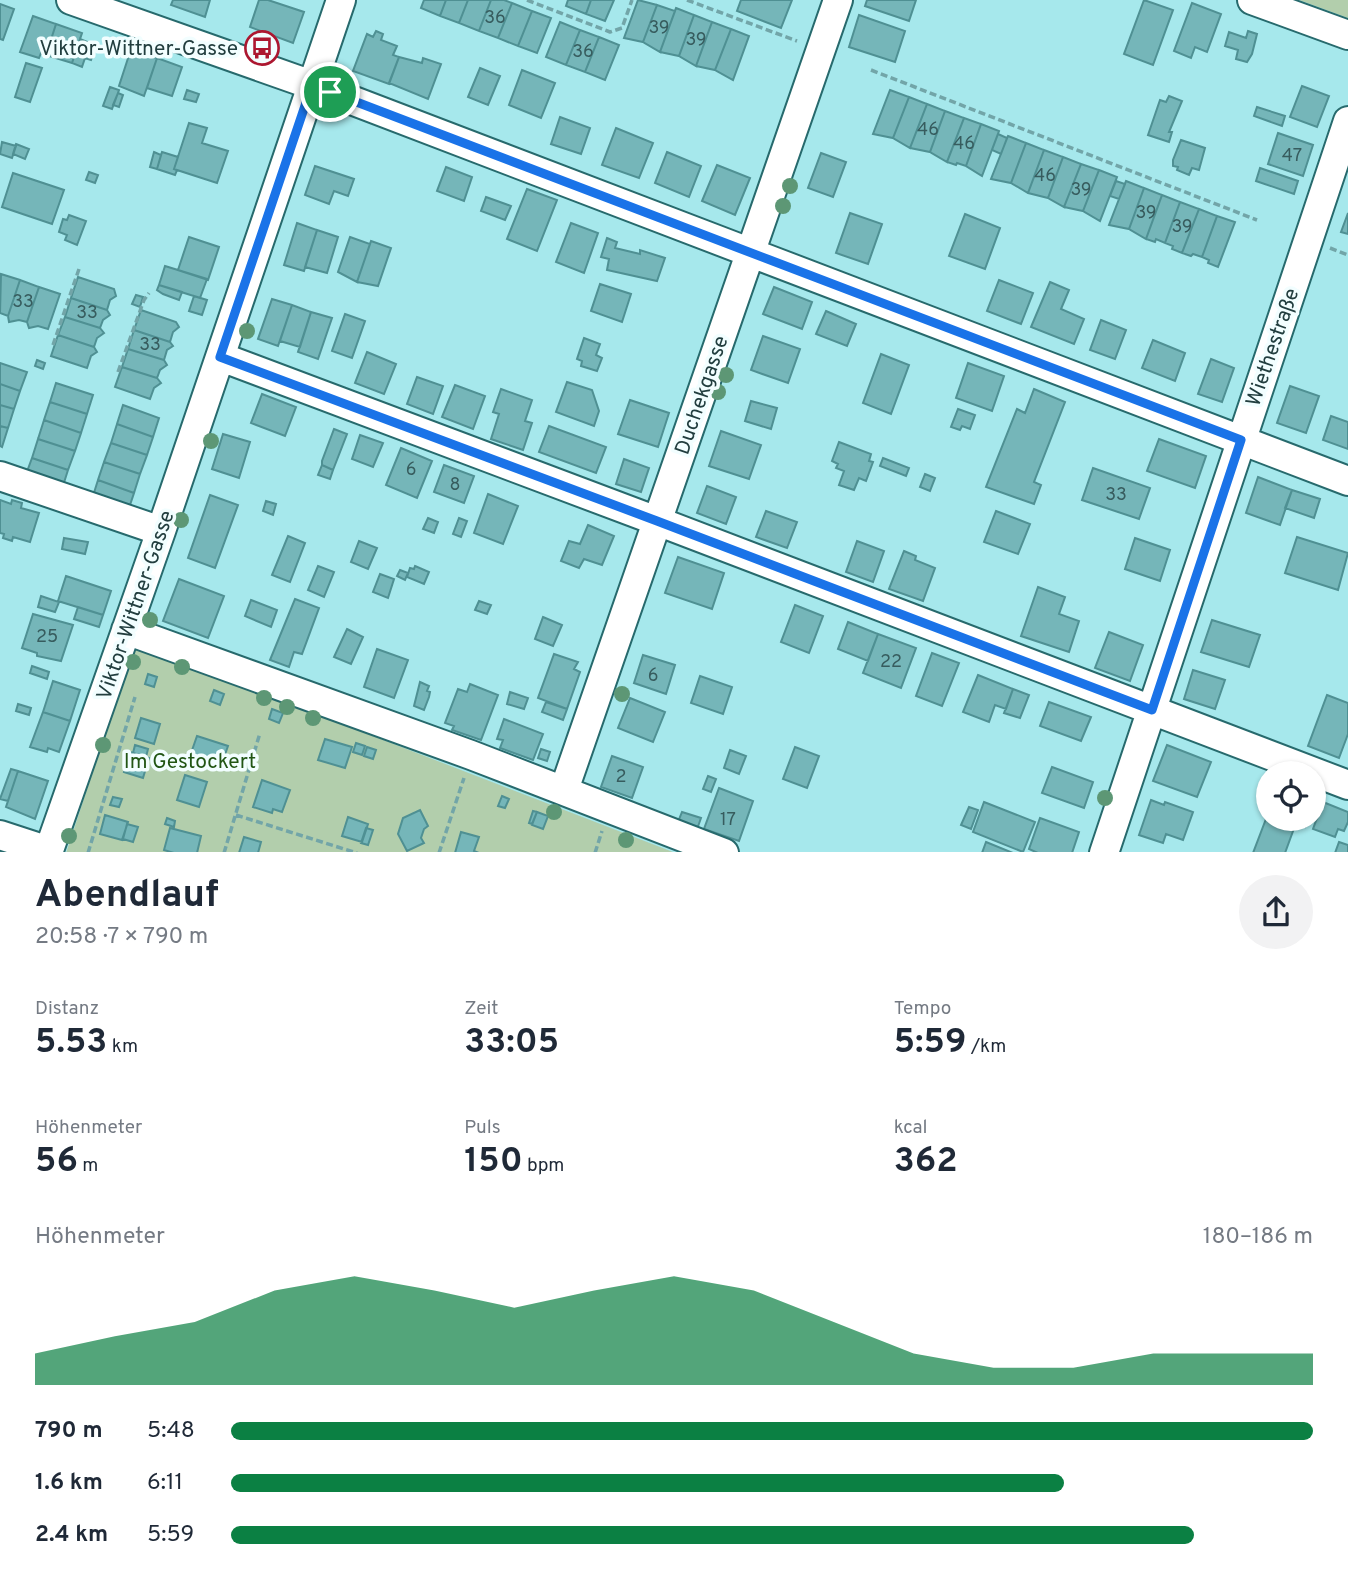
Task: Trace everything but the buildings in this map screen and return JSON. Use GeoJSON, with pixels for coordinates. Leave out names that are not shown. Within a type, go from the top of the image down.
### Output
{"type":"FeatureCollection","features":[{"type":"Feature","properties":{"kind":"street"},"geometry":{"type":"LineString","coordinates":[[71,0],[312,85],[1348,481]]}},
{"type":"Feature","properties":{"kind":"street","name":"Viktor-Wittner-Gasse"},"geometry":{"type":"LineString","coordinates":[[49,852],[341,0]]}},
{"type":"Feature","properties":{"kind":"street","name":"Duchekgasse"},"geometry":{"type":"LineString","coordinates":[[564,790],[838,0]]}},
{"type":"Feature","properties":{"kind":"street"},"geometry":{"type":"LineString","coordinates":[[1252,0],[1348,35]]}},
{"type":"Feature","properties":{"kind":"street","name":"Wiethestraße"},"geometry":{"type":"LineString","coordinates":[[1104,852],[1348,121]]}},
{"type":"Feature","properties":{"kind":"street"},"geometry":{"type":"LineString","coordinates":[[220,357],[1348,785]]}},
{"type":"Feature","properties":{"kind":"street"},"geometry":{"type":"LineString","coordinates":[[0,476],[161,531]]}},
{"type":"Feature","properties":{"kind":"street"},"geometry":{"type":"LineString","coordinates":[[126,630],[471,755],[724,852]]}},
{"type":"Feature","properties":{"kind":"street"},"geometry":{"type":"LineString","coordinates":[[0,835],[49,852]]}},
{"type":"Feature","properties":{"kind":"path"},"geometry":{"type":"LineString","coordinates":[[527,0],[610,32],[622,27],[632,0]]}},
{"type":"Feature","properties":{"kind":"path"},"geometry":{"type":"LineString","coordinates":[[687,0],[821,50]]}},
{"type":"Feature","properties":{"kind":"path"},"geometry":{"type":"LineString","coordinates":[[871,70],[1257,220]]}},
{"type":"Feature","properties":{"kind":"path"},"geometry":{"type":"LineString","coordinates":[[53,345],[79,269]]}},
{"type":"Feature","properties":{"kind":"path"},"geometry":{"type":"LineString","coordinates":[[118,372],[149,293]]}},
{"type":"Feature","properties":{"kind":"path"},"geometry":{"type":"LineString","coordinates":[[88,852],[135,697]]}},
{"type":"Feature","properties":{"kind":"path"},"geometry":{"type":"LineString","coordinates":[[225,852],[260,733]]}},
{"type":"Feature","properties":{"kind":"path"},"geometry":{"type":"LineString","coordinates":[[439,852],[471,755]]}},
{"type":"Feature","properties":{"kind":"path"},"geometry":{"type":"LineString","coordinates":[[236,815],[357,852]]}},
{"type":"Feature","properties":{"kind":"green space"},"geometry":{"type":"Polygon","coordinates":[[[1299,0],[1348,0],[1348,18],[1299,0]]]}},
{"type":"Feature","properties":{"kind":"green space","name":"Im Gestockert"},"geometry":{"type":"Polygon","coordinates":[[[135,644],[673,852],[66,852],[135,644]]]}},
{"type":"Feature","properties":{"kind":"place","name":"Viktor-Wittner-Gasse"},"geometry":{"type":"Point","coordinates":[262,48]}},
{"type":"Feature","properties":{"kind":"route"},"geometry":{"type":"LineString","coordinates":[[312,85],[330,92],[1241,440],[1152,710],[220,357],[312,85]]}}]}
